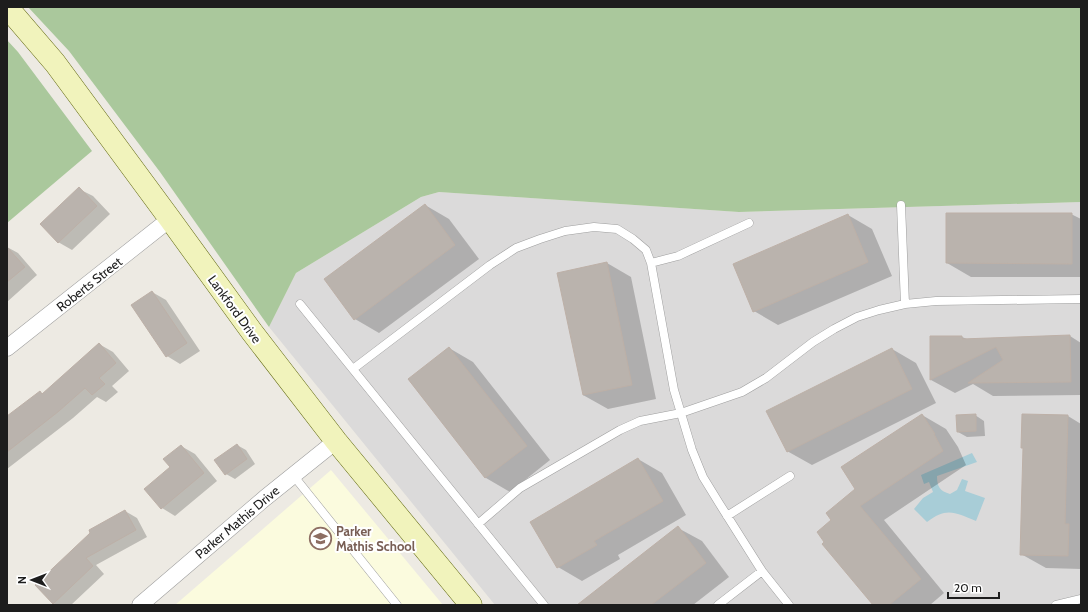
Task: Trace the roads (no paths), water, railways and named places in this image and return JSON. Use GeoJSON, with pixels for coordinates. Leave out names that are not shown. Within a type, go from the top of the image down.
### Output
{"type":"FeatureCollection","features":[{"type":"Feature","properties":{"kind":"main road","name":"Lankford Drive"},"geometry":{"type":"LineString","coordinates":[[7,7],[55,63],[252,332],[336,442],[472,605]]}},
{"type":"Feature","properties":{"kind":"street","name":"Roberts Street"},"geometry":{"type":"LineString","coordinates":[[7,348],[170,219]]}},
{"type":"Feature","properties":{"kind":"street","name":"Parker Mathis Drive"},"geometry":{"type":"LineString","coordinates":[[140,605],[264,498],[336,442]]}},
{"type":"Feature","properties":{"kind":"lane"},"geometry":{"type":"LineString","coordinates":[[901,205],[905,304]]}},
{"type":"Feature","properties":{"kind":"lane"},"geometry":{"type":"LineString","coordinates":[[651,263],[678,256],[749,223]]}},
{"type":"Feature","properties":{"kind":"lane"},"geometry":{"type":"LineString","coordinates":[[353,369],[490,265],[516,248],[565,231],[594,227],[617,229],[633,239],[646,250],[651,263],[674,390],[692,450],[704,477],[762,571],[789,605]]}},
{"type":"Feature","properties":{"kind":"lane"},"geometry":{"type":"LineString","coordinates":[[478,524],[520,488],[620,430],[640,421],[681,413],[742,392],[766,378],[813,342],[857,317],[905,304],[936,301],[1081,299]]}},
{"type":"Feature","properties":{"kind":"lane"},"geometry":{"type":"LineString","coordinates":[[300,304],[544,605]]}},
{"type":"Feature","properties":{"kind":"lane"},"geometry":{"type":"LineString","coordinates":[[293,475],[397,605]]}},
{"type":"Feature","properties":{"kind":"lane"},"geometry":{"type":"LineString","coordinates":[[727,516],[790,476]]}},
{"type":"Feature","properties":{"kind":"lane"},"geometry":{"type":"LineString","coordinates":[[718,605],[762,571]]}},
{"type":"Feature","properties":{"kind":"lane"},"geometry":{"type":"LineString","coordinates":[[1056,605],[1081,599]]}},
{"type":"Feature","properties":{"kind":"water"},"geometry":{"type":"Polygon","coordinates":[[[972,453],[977,462],[937,476],[937,480],[938,486],[950,494],[957,490],[962,479],[968,481],[965,491],[985,498],[976,521],[951,512],[940,514],[927,522],[914,509],[923,498],[933,492],[929,482],[924,484],[921,475],[972,453]]]}},
{"type":"Feature","properties":{"kind":"place","name":"Parker Mathis School"},"geometry":{"type":"Point","coordinates":[320,538]}}]}
